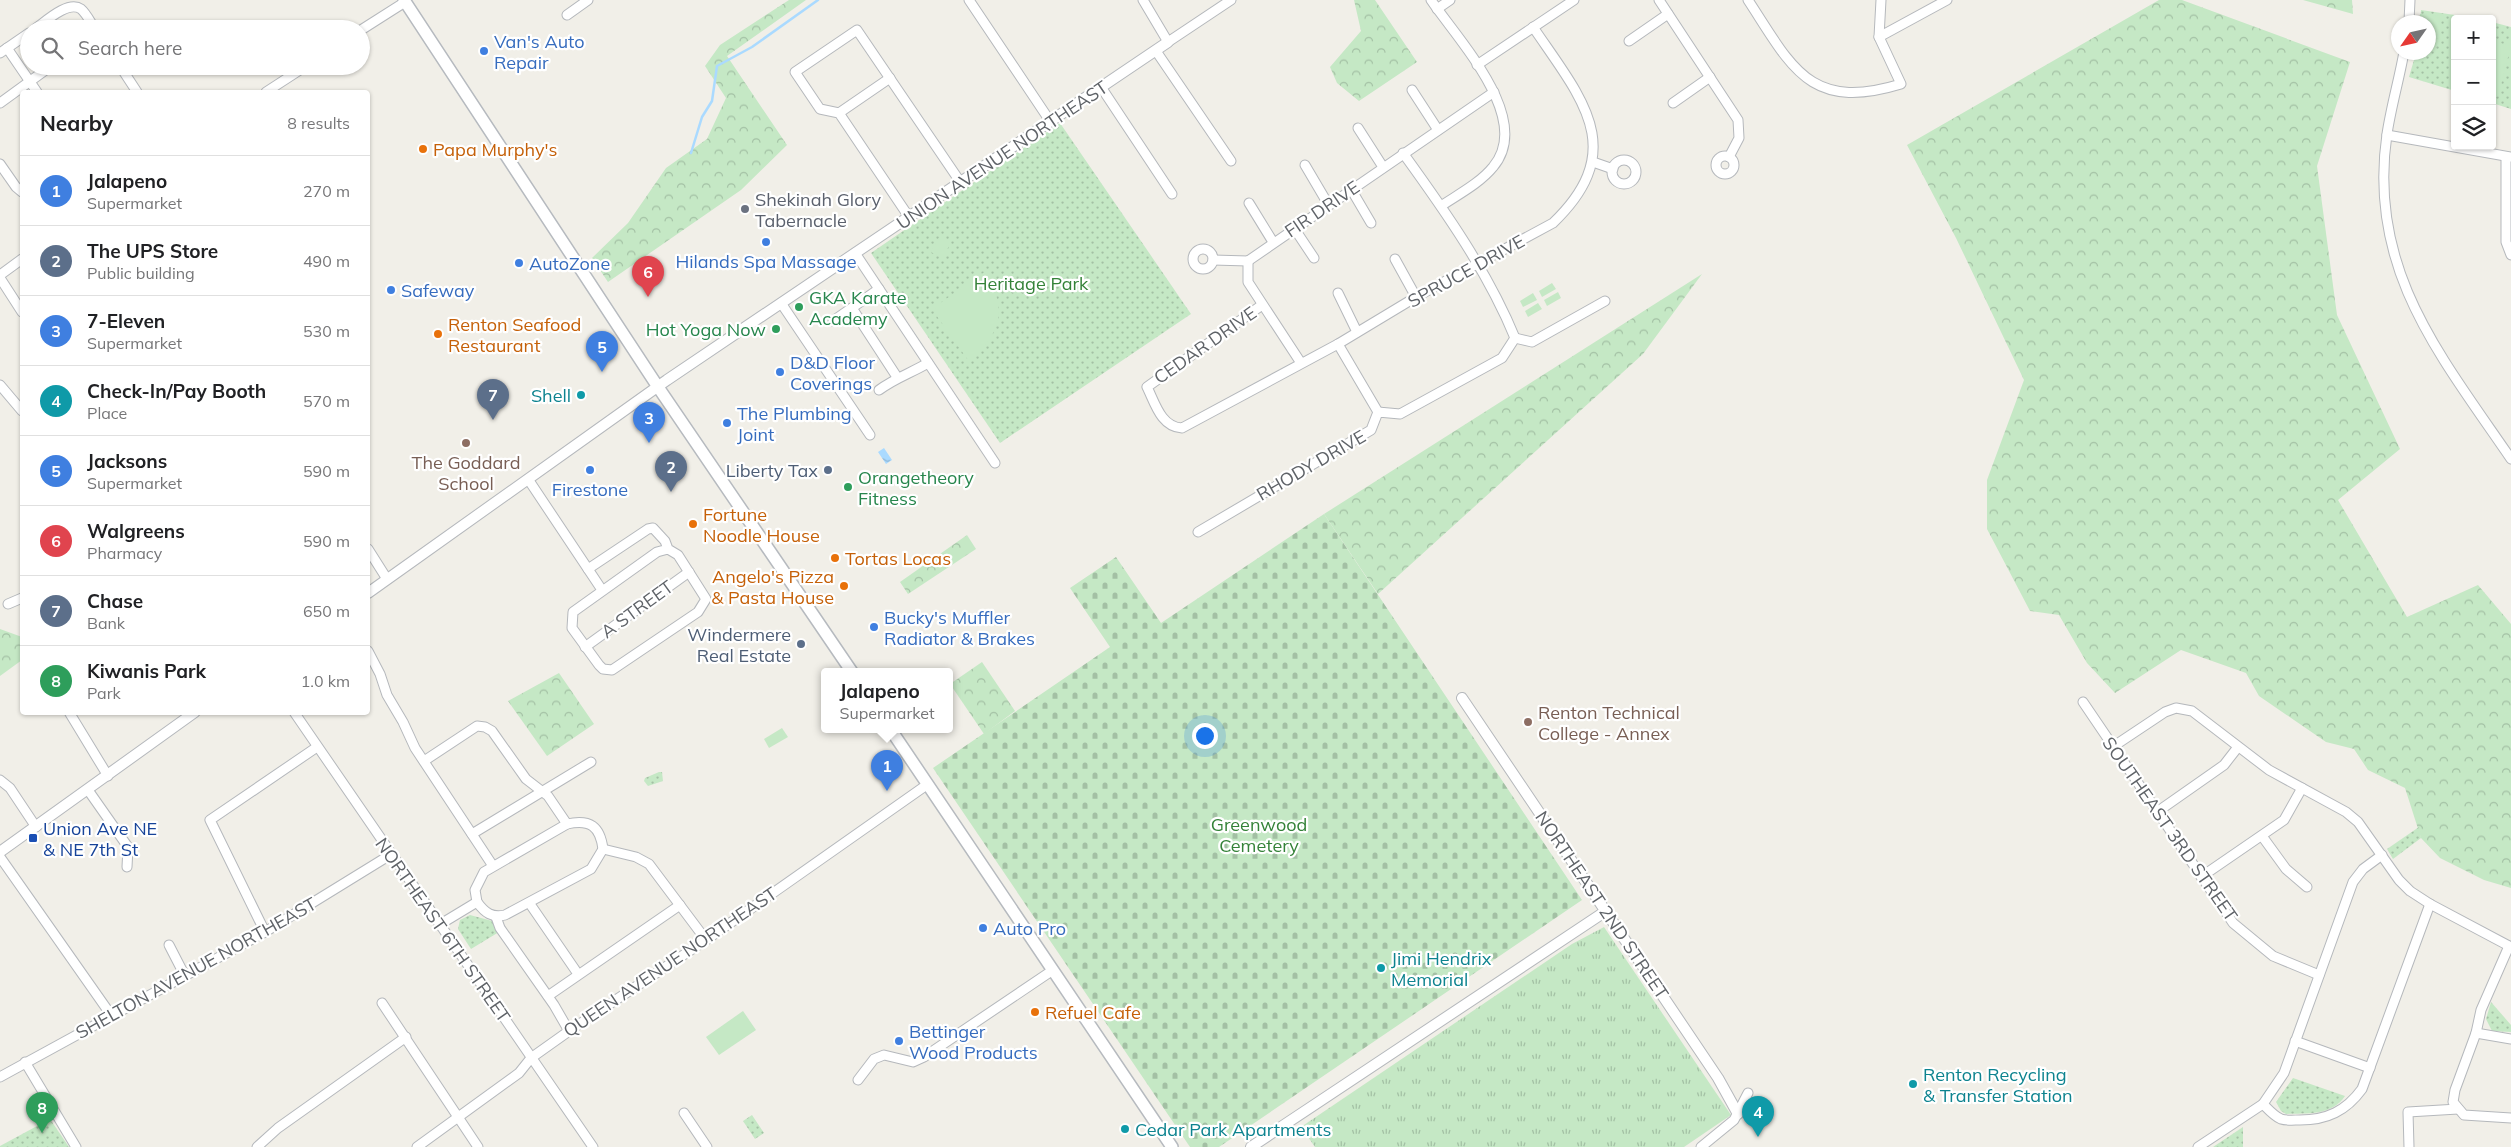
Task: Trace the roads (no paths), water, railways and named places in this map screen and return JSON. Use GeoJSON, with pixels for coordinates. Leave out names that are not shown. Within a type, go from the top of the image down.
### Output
{"type":"FeatureCollection","features":[{"type":"Feature","properties":{"kind":"main road"},"geometry":{"type":"LineString","coordinates":[[404,1],[658,386],[849,668]]}},
{"type":"Feature","properties":{"kind":"main road"},"geometry":{"type":"LineString","coordinates":[[893,733],[1172,1147]]}},
{"type":"Feature","properties":{"kind":"street"},"geometry":{"type":"LineString","coordinates":[[567,15],[588,0]]}},
{"type":"Feature","properties":{"kind":"street"},"geometry":{"type":"LineString","coordinates":[[969,0],[1050,122]]}},
{"type":"Feature","properties":{"kind":"street"},"geometry":{"type":"LineString","coordinates":[[1143,0],[1168,42],[1231,0]]}},
{"type":"Feature","properties":{"kind":"street"},"geometry":{"type":"LineString","coordinates":[[1431,0],[1494,92],[1503,113],[1507,130],[1502,153],[1494,167],[1474,184],[1441,206]]}},
{"type":"Feature","properties":{"kind":"street"},"geometry":{"type":"LineString","coordinates":[[1437,10],[1450,0]]}},
{"type":"Feature","properties":{"kind":"street"},"geometry":{"type":"LineString","coordinates":[[1477,65],[1574,0]]}},
{"type":"Feature","properties":{"kind":"street"},"geometry":{"type":"LineString","coordinates":[[1659,0],[1738,120],[1739,138],[1729,157]]}},
{"type":"Feature","properties":{"kind":"street"},"geometry":{"type":"LineString","coordinates":[[1751,1],[1785,58],[1804,77],[1822,88],[1848,92],[1874,92],[1901,84],[1879,37],[1881,0]]}},
{"type":"Feature","properties":{"kind":"street"},"geometry":{"type":"LineString","coordinates":[[1879,37],[1948,0]]}},
{"type":"Feature","properties":{"kind":"street"},"geometry":{"type":"LineString","coordinates":[[2409,15],[2410,0]]}},
{"type":"Feature","properties":{"kind":"street"},"geometry":{"type":"LineString","coordinates":[[370,24],[404,1]]}},
{"type":"Feature","properties":{"kind":"street"},"geometry":{"type":"LineString","coordinates":[[48,20],[67,7],[74,6],[81,9],[89,20]]}},
{"type":"Feature","properties":{"kind":"street"},"geometry":{"type":"LineString","coordinates":[[1628,41],[1668,14]]}},
{"type":"Feature","properties":{"kind":"street","name":"SPRUCE DRIVE"},"geometry":{"type":"LineString","coordinates":[[1182,428],[1338,344],[1416,297],[1553,224],[1569,208],[1583,185],[1593,162],[1594,133],[1585,107],[1533,27]]}},
{"type":"Feature","properties":{"kind":"street"},"geometry":{"type":"LineString","coordinates":[[890,78],[839,113],[820,110],[795,72],[858,30],[961,182]]}},
{"type":"Feature","properties":{"kind":"street"},"geometry":{"type":"LineString","coordinates":[[20,39],[3,50],[20,70]]}},
{"type":"Feature","properties":{"kind":"street","name":"UNION AVENUE NORTHEAST"},"geometry":{"type":"LineString","coordinates":[[370,592],[658,386],[1168,42]]}},
{"type":"Feature","properties":{"kind":"street"},"geometry":{"type":"LineString","coordinates":[[1156,51],[1230,161]]}},
{"type":"Feature","properties":{"kind":"street"},"geometry":{"type":"LineString","coordinates":[[2402,60],[2387,135],[2384,193],[2391,244],[2406,292],[2421,325],[2511,459]]}},
{"type":"Feature","properties":{"kind":"street"},"geometry":{"type":"LineString","coordinates":[[25,75],[36,90]]}},
{"type":"Feature","properties":{"kind":"street"},"geometry":{"type":"LineString","coordinates":[[0,103],[38,75]]}},
{"type":"Feature","properties":{"kind":"street"},"geometry":{"type":"LineString","coordinates":[[126,75],[136,90]]}},
{"type":"Feature","properties":{"kind":"street"},"geometry":{"type":"LineString","coordinates":[[269,90],[292,75]]}},
{"type":"Feature","properties":{"kind":"street"},"geometry":{"type":"LineString","coordinates":[[1673,103],[1710,77]]}},
{"type":"Feature","properties":{"kind":"street"},"geometry":{"type":"LineString","coordinates":[[1101,88],[1172,194]]}},
{"type":"Feature","properties":{"kind":"street"},"geometry":{"type":"LineString","coordinates":[[1412,90],[1438,130]]}},
{"type":"Feature","properties":{"kind":"street","name":"FIR DRIVE"},"geometry":{"type":"LineString","coordinates":[[1248,262],[1273,242],[1494,92]]}},
{"type":"Feature","properties":{"kind":"street"},"geometry":{"type":"LineString","coordinates":[[839,113],[909,217]]}},
{"type":"Feature","properties":{"kind":"street"},"geometry":{"type":"LineString","coordinates":[[1358,128],[1383,167]]}},
{"type":"Feature","properties":{"kind":"street"},"geometry":{"type":"LineString","coordinates":[[2387,135],[2508,157],[2506,236],[2511,255]]}},
{"type":"Feature","properties":{"kind":"street"},"geometry":{"type":"LineString","coordinates":[[1403,154],[1441,206],[1477,264],[1507,318],[1515,338],[1532,342],[1605,301]]}},
{"type":"Feature","properties":{"kind":"street"},"geometry":{"type":"LineString","coordinates":[[1593,162],[1613,169]]}},
{"type":"Feature","properties":{"kind":"street"},"geometry":{"type":"LineString","coordinates":[[0,164],[20,190]]}},
{"type":"Feature","properties":{"kind":"street"},"geometry":{"type":"LineString","coordinates":[[1305,165],[1328,204]]}},
{"type":"Feature","properties":{"kind":"street"},"geometry":{"type":"LineString","coordinates":[[1350,189],[1371,223]]}},
{"type":"Feature","properties":{"kind":"street"},"geometry":{"type":"LineString","coordinates":[[1249,203],[1273,242]]}},
{"type":"Feature","properties":{"kind":"street"},"geometry":{"type":"LineString","coordinates":[[1294,228],[1314,258]]}},
{"type":"Feature","properties":{"kind":"street"},"geometry":{"type":"LineString","coordinates":[[855,253],[995,464]]}},
{"type":"Feature","properties":{"kind":"street"},"geometry":{"type":"LineString","coordinates":[[1395,259],[1416,297]]}},
{"type":"Feature","properties":{"kind":"street"},"geometry":{"type":"LineString","coordinates":[[1213,260],[1248,262],[1248,282],[1301,363]]}},
{"type":"Feature","properties":{"kind":"street"},"geometry":{"type":"LineString","coordinates":[[20,261],[0,277],[20,309]]}},
{"type":"Feature","properties":{"kind":"street"},"geometry":{"type":"LineString","coordinates":[[833,321],[879,289]]}},
{"type":"Feature","properties":{"kind":"street"},"geometry":{"type":"LineString","coordinates":[[1338,293],[1358,332]]}},
{"type":"Feature","properties":{"kind":"street"},"geometry":{"type":"LineString","coordinates":[[781,304],[870,435]]}},
{"type":"Feature","properties":{"kind":"street","name":"CEDAR DRIVE"},"geometry":{"type":"LineString","coordinates":[[1182,428],[1172,427],[1164,420],[1147,387],[1262,305]]}},
{"type":"Feature","properties":{"kind":"street"},"geometry":{"type":"LineString","coordinates":[[852,308],[897,377]]}},
{"type":"Feature","properties":{"kind":"street","name":"RHODY DRIVE"},"geometry":{"type":"LineString","coordinates":[[1198,532],[1371,430],[1378,412],[1400,414],[1502,358],[1515,338]]}},
{"type":"Feature","properties":{"kind":"street"},"geometry":{"type":"LineString","coordinates":[[1338,344],[1378,412]]}},
{"type":"Feature","properties":{"kind":"street"},"geometry":{"type":"LineString","coordinates":[[879,390],[897,377],[908,376],[928,363]]}},
{"type":"Feature","properties":{"kind":"street"},"geometry":{"type":"LineString","coordinates":[[0,385],[20,409]]}},
{"type":"Feature","properties":{"kind":"street"},"geometry":{"type":"LineString","coordinates":[[528,479],[602,590]]}},
{"type":"Feature","properties":{"kind":"street"},"geometry":{"type":"LineString","coordinates":[[588,569],[648,528],[658,530],[668,549],[678,555],[704,594],[704,603],[698,612],[616,669],[607,670],[599,665],[572,628],[571,617],[575,609],[602,590],[657,552],[668,549]]}},
{"type":"Feature","properties":{"kind":"street"},"geometry":{"type":"LineString","coordinates":[[370,552],[387,579]]}},
{"type":"Feature","properties":{"kind":"street","name":"A STREET"},"geometry":{"type":"LineString","coordinates":[[585,646],[690,572]]}},
{"type":"Feature","properties":{"kind":"street"},"geometry":{"type":"LineString","coordinates":[[8,604],[20,599]]}},
{"type":"Feature","properties":{"kind":"street"},"geometry":{"type":"LineString","coordinates":[[370,655],[380,674],[386,695],[424,761],[493,866]]}},
{"type":"Feature","properties":{"kind":"street","name":"NORTHEAST 2ND STREET"},"geometry":{"type":"LineString","coordinates":[[1462,698],[1721,1084],[1738,1114]]}},
{"type":"Feature","properties":{"kind":"street","name":"SOUTHEAST 3RD STREET"},"geometry":{"type":"LineString","coordinates":[[2083,702],[2201,877],[2234,922],[2254,942],[2273,956],[2319,975]]}},
{"type":"Feature","properties":{"kind":"street"},"geometry":{"type":"LineString","coordinates":[[2114,746],[2165,712],[2176,708],[2192,711],[2269,770],[2346,812],[2358,822],[2399,880],[2430,904],[2510,947],[2489,988],[2476,1033],[2455,1090],[2453,1102],[2464,1115],[2511,1118]]}},
{"type":"Feature","properties":{"kind":"street"},"geometry":{"type":"LineString","coordinates":[[71,715],[108,776]]}},
{"type":"Feature","properties":{"kind":"street"},"geometry":{"type":"LineString","coordinates":[[0,852],[191,715]]}},
{"type":"Feature","properties":{"kind":"street","name":"NORTHEAST 6TH STREET"},"geometry":{"type":"LineString","coordinates":[[296,715],[592,1147]]}},
{"type":"Feature","properties":{"kind":"street"},"geometry":{"type":"LineString","coordinates":[[424,761],[477,726],[485,726],[492,731],[526,779],[553,802],[567,824]]}},
{"type":"Feature","properties":{"kind":"street"},"geometry":{"type":"LineString","coordinates":[[265,932],[210,820],[318,747]]}},
{"type":"Feature","properties":{"kind":"street"},"geometry":{"type":"LineString","coordinates":[[2157,812],[2224,765],[2238,747]]}},
{"type":"Feature","properties":{"kind":"street"},"geometry":{"type":"LineString","coordinates":[[472,834],[591,762]]}},
{"type":"Feature","properties":{"kind":"street"},"geometry":{"type":"LineString","coordinates":[[0,780],[10,788],[36,827]]}},
{"type":"Feature","properties":{"kind":"street","name":"QUEEN AVENUE NORTHEAST"},"geometry":{"type":"LineString","coordinates":[[417,1147],[519,1073],[531,1058],[569,1031],[706,940],[928,784]]}},
{"type":"Feature","properties":{"kind":"street"},"geometry":{"type":"LineString","coordinates":[[2201,877],[2284,820],[2302,788]]}},
{"type":"Feature","properties":{"kind":"street"},"geometry":{"type":"LineString","coordinates":[[88,790],[128,847],[127,867]]}},
{"type":"Feature","properties":{"kind":"street"},"geometry":{"type":"LineString","coordinates":[[578,822],[592,825],[601,836],[603,849],[591,869],[530,904],[505,915],[496,917],[483,910],[477,902],[476,884],[484,872],[567,824],[578,822]]}},
{"type":"Feature","properties":{"kind":"street"},"geometry":{"type":"LineString","coordinates":[[2262,836],[2286,869],[2307,888]]}},
{"type":"Feature","properties":{"kind":"street"},"geometry":{"type":"LineString","coordinates":[[603,849],[636,857],[649,864],[706,940]]}},
{"type":"Feature","properties":{"kind":"street","name":"SHELTON AVENUE NORTHEAST"},"geometry":{"type":"LineString","coordinates":[[0,1077],[265,932],[390,854]]}},
{"type":"Feature","properties":{"kind":"street"},"geometry":{"type":"LineString","coordinates":[[2198,1147],[2263,1104],[2284,1074],[2352,882],[2363,869],[2382,855]]}},
{"type":"Feature","properties":{"kind":"street"},"geometry":{"type":"LineString","coordinates":[[0,857],[111,1015]]}},
{"type":"Feature","properties":{"kind":"street"},"geometry":{"type":"LineString","coordinates":[[439,925],[477,902]]}},
{"type":"Feature","properties":{"kind":"street"},"geometry":{"type":"LineString","coordinates":[[530,904],[578,974]]}},
{"type":"Feature","properties":{"kind":"street"},"geometry":{"type":"LineString","coordinates":[[2263,1104],[2279,1118],[2318,1120],[2343,1110],[2354,1101],[2362,1089],[2430,904]]}},
{"type":"Feature","properties":{"kind":"street"},"geometry":{"type":"LineString","coordinates":[[548,996],[680,905]]}},
{"type":"Feature","properties":{"kind":"street"},"geometry":{"type":"LineString","coordinates":[[1251,1147],[1606,911]]}},
{"type":"Feature","properties":{"kind":"street"},"geometry":{"type":"LineString","coordinates":[[496,917],[500,928],[548,996],[569,1031]]}},
{"type":"Feature","properties":{"kind":"street"},"geometry":{"type":"LineString","coordinates":[[169,945],[184,976]]}},
{"type":"Feature","properties":{"kind":"street"},"geometry":{"type":"LineString","coordinates":[[858,1080],[874,1058],[884,1055],[913,1062],[924,1057],[1053,970]]}},
{"type":"Feature","properties":{"kind":"street"},"geometry":{"type":"LineString","coordinates":[[382,1003],[478,1147]]}},
{"type":"Feature","properties":{"kind":"street"},"geometry":{"type":"LineString","coordinates":[[2476,1033],[2511,1038]]}},
{"type":"Feature","properties":{"kind":"street"},"geometry":{"type":"LineString","coordinates":[[257,1147],[278,1128],[406,1037]]}},
{"type":"Feature","properties":{"kind":"street"},"geometry":{"type":"LineString","coordinates":[[2295,1041],[2370,1068]]}},
{"type":"Feature","properties":{"kind":"street"},"geometry":{"type":"LineString","coordinates":[[25,1062],[76,1147]]}},
{"type":"Feature","properties":{"kind":"street"},"geometry":{"type":"LineString","coordinates":[[1701,1147],[1727,1127],[1738,1114],[1748,1093]]}},
{"type":"Feature","properties":{"kind":"street"},"geometry":{"type":"LineString","coordinates":[[2409,1147],[2408,1112],[2458,1109]]}},
{"type":"Feature","properties":{"kind":"street"},"geometry":{"type":"LineString","coordinates":[[684,1113],[707,1147]]}},
{"type":"Feature","properties":{"kind":"water"},"geometry":{"type":"Polygon","coordinates":[[[884,448],[892,460],[886,464],[878,452],[884,448]]]}},
{"type":"Feature","properties":{"kind":"waterway"},"geometry":{"type":"LineString","coordinates":[[691,153],[702,117],[712,101],[717,66],[752,47],[818,0]]}},
{"type":"Feature","properties":{"kind":"place","name":"Van's Auto Repair"},"geometry":{"type":"Point","coordinates":[484,51]}},
{"type":"Feature","properties":{"kind":"place","name":"Papa Murphy's"},"geometry":{"type":"Point","coordinates":[423,149]}},
{"type":"Feature","properties":{"kind":"place","name":"Shekinah Glory Tabernacle"},"geometry":{"type":"Point","coordinates":[745,209]}},
{"type":"Feature","properties":{"kind":"place","name":"Hilands Spa Massage"},"geometry":{"type":"Point","coordinates":[766,242]}},
{"type":"Feature","properties":{"kind":"place","name":"AutoZone"},"geometry":{"type":"Point","coordinates":[519,263]}},
{"type":"Feature","properties":{"kind":"place","name":"Safeway"},"geometry":{"type":"Point","coordinates":[391,290]}},
{"type":"Feature","properties":{"kind":"place","name":"Walgreens"},"geometry":{"type":"Point","coordinates":[648,297]}},
{"type":"Feature","properties":{"kind":"place","name":"GKA Karate Academy"},"geometry":{"type":"Point","coordinates":[799,307]}},
{"type":"Feature","properties":{"kind":"place","name":"Hot Yoga Now"},"geometry":{"type":"Point","coordinates":[776,329]}},
{"type":"Feature","properties":{"kind":"place","name":"Renton Seafood Restaurant"},"geometry":{"type":"Point","coordinates":[438,334]}},
{"type":"Feature","properties":{"kind":"place","name":"Jacksons"},"geometry":{"type":"Point","coordinates":[602,372]}},
{"type":"Feature","properties":{"kind":"place","name":"D&D Floor Coverings"},"geometry":{"type":"Point","coordinates":[780,372]}},
{"type":"Feature","properties":{"kind":"place","name":"Shell"},"geometry":{"type":"Point","coordinates":[581,395]}},
{"type":"Feature","properties":{"kind":"place","name":"Chase"},"geometry":{"type":"Point","coordinates":[493,420]}},
{"type":"Feature","properties":{"kind":"place","name":"The Plumbing Joint"},"geometry":{"type":"Point","coordinates":[727,423]}},
{"type":"Feature","properties":{"kind":"place","name":"The Goddard School"},"geometry":{"type":"Point","coordinates":[466,443]}},
{"type":"Feature","properties":{"kind":"place","name":"7-Eleven"},"geometry":{"type":"Point","coordinates":[649,443]}},
{"type":"Feature","properties":{"kind":"place","name":"Firestone"},"geometry":{"type":"Point","coordinates":[590,470]}},
{"type":"Feature","properties":{"kind":"place","name":"Liberty Tax"},"geometry":{"type":"Point","coordinates":[828,470]}},
{"type":"Feature","properties":{"kind":"place","name":"Orangetheory Fitness"},"geometry":{"type":"Point","coordinates":[848,487]}},
{"type":"Feature","properties":{"kind":"place","name":"The UPS Store"},"geometry":{"type":"Point","coordinates":[671,492]}},
{"type":"Feature","properties":{"kind":"place","name":"Fortune Noodle House"},"geometry":{"type":"Point","coordinates":[693,524]}},
{"type":"Feature","properties":{"kind":"place","name":"Tortas Locas"},"geometry":{"type":"Point","coordinates":[835,558]}},
{"type":"Feature","properties":{"kind":"place","name":"Angelo's Pizza & Pasta House"},"geometry":{"type":"Point","coordinates":[844,586]}},
{"type":"Feature","properties":{"kind":"place","name":"Bucky's Muffler Radiator & Brakes"},"geometry":{"type":"Point","coordinates":[874,627]}},
{"type":"Feature","properties":{"kind":"place","name":"Windermere Real Estate"},"geometry":{"type":"Point","coordinates":[801,644]}},
{"type":"Feature","properties":{"kind":"place","name":"Renton Technical College - Annex"},"geometry":{"type":"Point","coordinates":[1528,722]}},
{"type":"Feature","properties":{"kind":"place","name":"Jalapeno"},"geometry":{"type":"Point","coordinates":[887,791]}},
{"type":"Feature","properties":{"kind":"place","name":"Union Ave NE & NE 7th St"},"geometry":{"type":"Point","coordinates":[33,838]}},
{"type":"Feature","properties":{"kind":"place","name":"Auto Pro"},"geometry":{"type":"Point","coordinates":[983,928]}},
{"type":"Feature","properties":{"kind":"place","name":"Jimi Hendrix Memorial"},"geometry":{"type":"Point","coordinates":[1381,968]}},
{"type":"Feature","properties":{"kind":"place","name":"Refuel Cafe"},"geometry":{"type":"Point","coordinates":[1035,1012]}},
{"type":"Feature","properties":{"kind":"place","name":"Bettinger Wood Products"},"geometry":{"type":"Point","coordinates":[899,1041]}},
{"type":"Feature","properties":{"kind":"place","name":"Renton Recycling & Transfer Station"},"geometry":{"type":"Point","coordinates":[1913,1084]}},
{"type":"Feature","properties":{"kind":"place","name":"Cedar Park Apartments"},"geometry":{"type":"Point","coordinates":[1125,1129]}},
{"type":"Feature","properties":{"kind":"place","name":"Kiwanis Park"},"geometry":{"type":"Point","coordinates":[42,1133]}},
{"type":"Feature","properties":{"kind":"place","name":"Check-In/Pay Booth"},"geometry":{"type":"Point","coordinates":[1758,1137]}},
{"type":"Feature","properties":{"kind":"park label","name":"Heritage Park"},"geometry":{"type":"Point","coordinates":[1031,283]}},
{"type":"Feature","properties":{"kind":"park label","name":"Greenwood Cemetery"},"geometry":{"type":"Point","coordinates":[1259,834]}}]}
